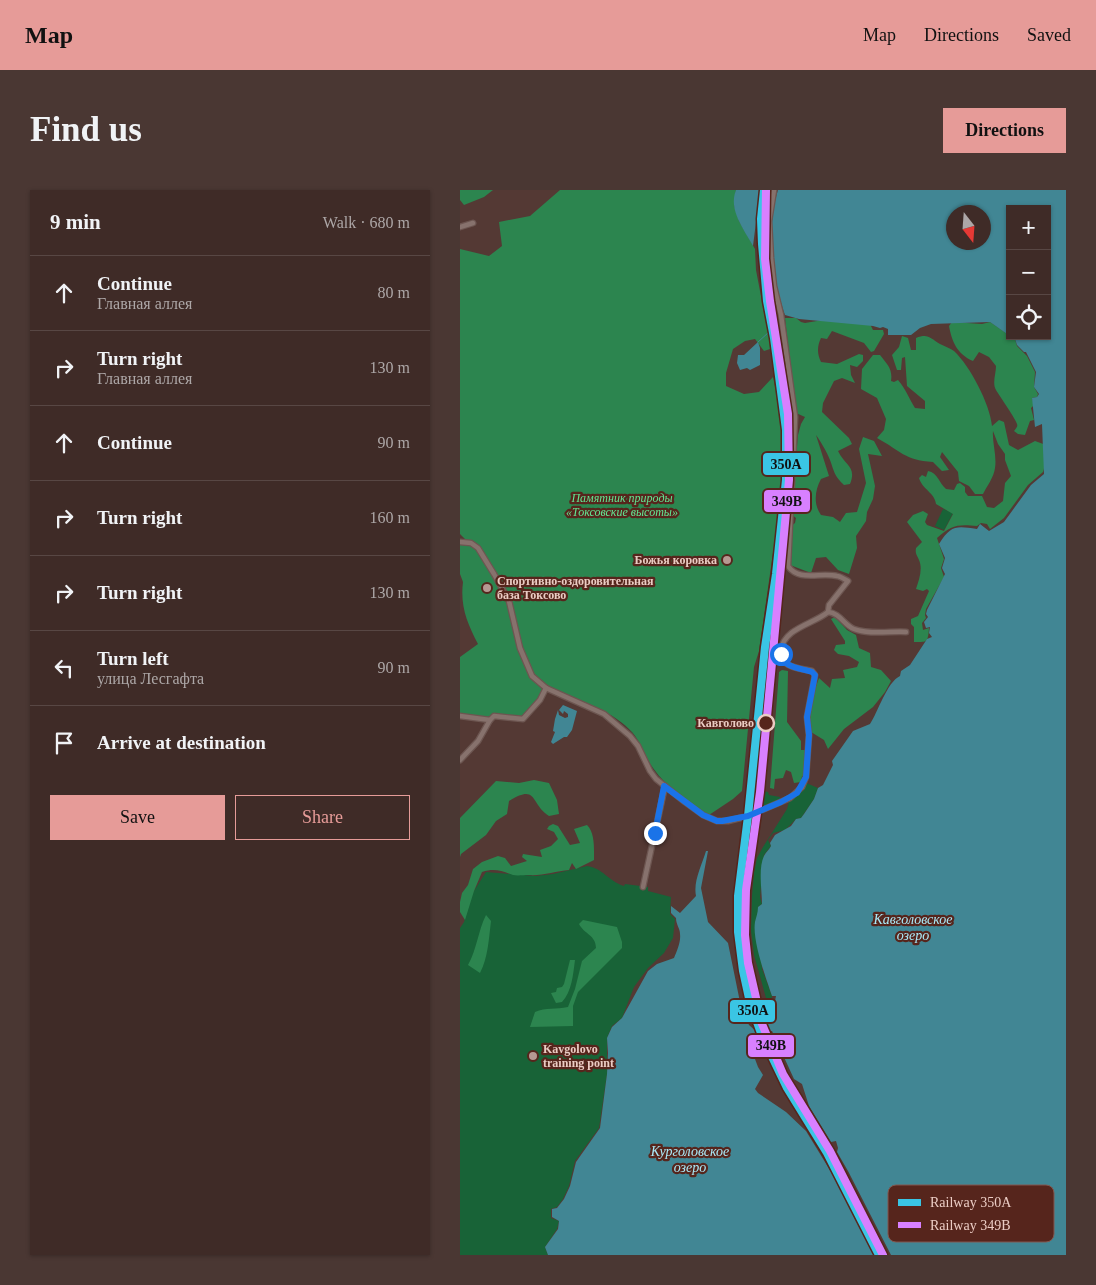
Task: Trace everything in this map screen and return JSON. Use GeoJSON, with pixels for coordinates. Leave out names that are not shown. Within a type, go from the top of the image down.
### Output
{"type":"FeatureCollection","features":[{"type":"Feature","properties":{"kind":"street"},"geometry":{"type":"LineString","coordinates":[[774,190],[769,221],[771,258],[795,417],[788,566],[792,572],[799,575],[837,576],[848,581],[829,605],[828,612]]}},
{"type":"Feature","properties":{"kind":"street"},"geometry":{"type":"LineString","coordinates":[[460,227],[473,223]]}},
{"type":"Feature","properties":{"kind":"street"},"geometry":{"type":"LineString","coordinates":[[460,542],[471,543],[478,548],[509,601],[520,648],[532,676],[546,688],[604,714],[630,736],[638,746],[650,771],[664,786],[703,815],[717,821],[728,821],[748,816],[790,798],[802,787],[806,777],[809,735],[807,717],[815,675],[812,672],[785,664],[782,660],[782,645],[786,638],[828,612],[834,613],[854,629],[879,632],[906,632]]}},
{"type":"Feature","properties":{"kind":"street"},"geometry":{"type":"LineString","coordinates":[[460,760],[478,741],[494,716],[523,719],[540,700],[546,688]]}},
{"type":"Feature","properties":{"kind":"street"},"geometry":{"type":"LineString","coordinates":[[460,716],[490,720]]}},
{"type":"Feature","properties":{"kind":"street"},"geometry":{"type":"LineString","coordinates":[[644,887],[664,786]]}},
{"type":"Feature","properties":{"kind":"green space"},"geometry":{"type":"Polygon","coordinates":[[[460,190],[493,190],[484,197],[464,205],[460,200],[460,190]]]}},
{"type":"Feature","properties":{"kind":"green space","name":"Памятник природы «Токсовские высоты»"},"geometry":{"type":"Polygon","coordinates":[[[560,190],[736,190],[734,205],[739,221],[755,249],[756,270],[768,333],[773,348],[764,351],[755,339],[745,341],[733,349],[726,373],[726,386],[744,394],[759,392],[773,377],[782,420],[783,483],[759,651],[754,667],[742,791],[709,815],[684,799],[664,782],[650,763],[637,738],[621,722],[601,710],[567,695],[547,687],[523,718],[506,717],[495,713],[489,719],[460,715],[460,657],[478,644],[465,614],[462,591],[463,582],[460,574],[460,544],[470,544],[460,534],[460,249],[489,256],[502,246],[499,222],[530,216],[560,190]]]}},
{"type":"Feature","properties":{"kind":"green space"},"geometry":{"type":"Polygon","coordinates":[[[785,318],[796,318],[805,323],[868,320],[873,330],[883,330],[884,334],[874,351],[871,352],[864,343],[832,331],[827,339],[821,338],[818,347],[821,362],[837,364],[859,354],[863,355],[863,361],[857,367],[850,365],[851,375],[855,383],[842,378],[834,381],[823,403],[822,412],[849,438],[852,444],[838,451],[849,466],[852,478],[850,484],[844,485],[841,482],[836,476],[827,454],[816,435],[829,476],[821,479],[816,492],[816,502],[821,515],[833,517],[840,522],[846,513],[857,512],[866,483],[859,449],[863,437],[874,441],[882,456],[868,454],[875,486],[873,499],[867,512],[866,521],[856,536],[857,548],[849,574],[838,570],[826,557],[816,558],[811,573],[790,565],[790,527],[795,523],[796,518],[791,514],[798,435],[805,417],[796,413],[785,318]]]}},
{"type":"Feature","properties":{"kind":"green space"},"geometry":{"type":"Polygon","coordinates":[[[952,322],[982,324],[990,322],[1006,333],[1006,340],[1015,340],[1017,346],[1027,356],[1035,372],[1034,387],[1038,394],[1037,397],[1032,398],[1034,405],[1031,408],[1034,420],[1030,421],[1025,435],[1014,431],[1017,426],[1016,422],[996,390],[994,381],[996,366],[989,357],[979,352],[973,361],[963,355],[956,347],[949,326],[952,322]]]}},
{"type":"Feature","properties":{"kind":"green space"},"geometry":{"type":"Polygon","coordinates":[[[902,336],[908,338],[911,350],[916,350],[916,338],[923,336],[929,337],[954,351],[978,386],[987,407],[992,426],[999,420],[1004,422],[1009,445],[1018,450],[1035,441],[1046,445],[1046,462],[1043,472],[1028,485],[1004,518],[990,529],[987,524],[981,523],[977,526],[960,525],[946,530],[937,538],[944,559],[941,568],[944,577],[926,609],[926,618],[922,623],[923,630],[929,628],[929,633],[926,641],[922,642],[914,642],[914,627],[911,624],[911,619],[918,616],[929,591],[927,589],[923,591],[916,589],[921,567],[916,548],[922,542],[907,522],[913,515],[923,511],[928,514],[925,522],[927,525],[944,531],[953,514],[936,504],[919,478],[922,475],[926,477],[928,471],[936,476],[946,489],[954,490],[957,484],[960,483],[965,487],[965,492],[968,496],[982,496],[987,507],[994,508],[1003,501],[1005,483],[1011,476],[1005,460],[1005,454],[998,444],[993,431],[995,468],[983,494],[975,494],[969,486],[959,481],[958,472],[942,452],[940,457],[949,470],[942,471],[933,462],[909,457],[877,438],[884,430],[886,419],[877,398],[861,389],[862,369],[873,355],[880,355],[885,361],[890,370],[891,381],[898,380],[915,408],[925,409],[925,401],[907,386],[905,357],[902,358],[901,370],[897,370],[892,355],[899,347],[902,336]]]}},
{"type":"Feature","properties":{"kind":"green space"},"geometry":{"type":"Polygon","coordinates":[[[943,509],[953,513],[944,530],[935,526],[943,509]]]}},
{"type":"Feature","properties":{"kind":"green space"},"geometry":{"type":"Polygon","coordinates":[[[835,617],[847,630],[856,635],[859,648],[870,653],[871,667],[881,670],[891,681],[873,707],[844,729],[828,749],[824,740],[811,732],[810,718],[814,692],[819,678],[830,688],[832,679],[845,678],[843,670],[857,667],[859,662],[849,656],[838,654],[834,650],[836,645],[845,644],[831,619],[835,617]]]}},
{"type":"Feature","properties":{"kind":"green space"},"geometry":{"type":"Polygon","coordinates":[[[782,670],[788,671],[787,722],[801,741],[801,750],[806,750],[805,776],[802,776],[801,782],[794,783],[791,772],[786,770],[783,778],[775,779],[774,789],[770,788],[779,672],[782,670]]]}},
{"type":"Feature","properties":{"kind":"green space"},"geometry":{"type":"Polygon","coordinates":[[[534,780],[549,783],[557,800],[559,814],[549,816],[533,797],[525,794],[518,796],[509,801],[507,814],[496,821],[486,835],[461,854],[460,857],[460,818],[496,781],[519,783],[534,780]]]}},
{"type":"Feature","properties":{"kind":"green space"},"geometry":{"type":"Polygon","coordinates":[[[804,782],[818,788],[814,799],[801,818],[796,819],[785,830],[773,833],[768,840],[771,846],[764,855],[760,897],[762,904],[758,907],[762,969],[772,996],[768,1026],[766,1027],[766,998],[754,955],[751,931],[754,872],[757,858],[763,847],[787,809],[790,798],[804,782]]]}},
{"type":"Feature","properties":{"kind":"green space"},"geometry":{"type":"Polygon","coordinates":[[[763,791],[768,792],[769,795],[780,797],[780,801],[760,809],[763,791]]]}},
{"type":"Feature","properties":{"kind":"green space"},"geometry":{"type":"Polygon","coordinates":[[[553,824],[558,826],[570,845],[580,843],[574,829],[587,825],[593,836],[594,860],[576,869],[572,863],[569,870],[539,875],[515,875],[494,870],[482,872],[465,920],[460,912],[460,902],[473,869],[482,862],[498,856],[505,858],[511,866],[527,861],[522,857],[523,854],[542,857],[540,850],[551,846],[558,839],[554,832],[547,829],[553,824]]]}},
{"type":"Feature","properties":{"kind":"green space","name":"Kavgolovo training point"},"geometry":{"type":"Polygon","coordinates":[[[587,866],[597,869],[618,884],[648,887],[648,891],[671,897],[670,914],[675,919],[673,938],[664,953],[648,968],[634,987],[622,1018],[612,1026],[607,1038],[607,1074],[599,1128],[575,1161],[569,1186],[563,1199],[557,1207],[551,1209],[551,1218],[559,1221],[557,1229],[545,1247],[548,1255],[460,1255],[460,928],[464,922],[472,894],[486,872],[536,876],[587,866]]]}},
{"type":"Feature","properties":{"kind":"green space"},"geometry":{"type":"Polygon","coordinates":[[[486,915],[491,921],[489,941],[480,973],[468,965],[486,915]]]}},
{"type":"Feature","properties":{"kind":"green space"},"geometry":{"type":"Polygon","coordinates":[[[583,920],[617,927],[622,948],[578,992],[573,1006],[573,1026],[530,1027],[535,1012],[568,1007],[582,961],[596,948],[592,937],[579,924],[583,920]]]}},
{"type":"Feature","properties":{"kind":"green space"},"geometry":{"type":"Polygon","coordinates":[[[570,960],[575,960],[570,988],[562,1002],[556,1003],[551,993],[556,992],[557,988],[562,987],[564,984],[570,960]]]}},
{"type":"Feature","properties":{"kind":"water"},"geometry":{"type":"Polygon","coordinates":[[[736,190],[760,190],[753,246],[735,212],[734,197],[736,190]]]}},
{"type":"Feature","properties":{"kind":"water","name":"Кавголовское озеро"},"geometry":{"type":"Polygon","coordinates":[[[778,190],[1066,190],[1066,1255],[891,1255],[837,1152],[836,1141],[831,1142],[809,1106],[802,1084],[794,1079],[772,1031],[767,1031],[772,1004],[776,996],[772,996],[763,970],[757,949],[755,930],[758,907],[762,904],[762,861],[771,846],[770,843],[775,835],[791,826],[796,819],[801,818],[814,799],[818,788],[823,785],[833,765],[832,761],[853,731],[870,724],[891,684],[900,676],[901,671],[910,665],[927,639],[932,637],[929,633],[930,627],[926,628],[924,622],[928,617],[926,614],[927,610],[945,574],[942,568],[945,558],[939,544],[947,533],[955,528],[977,529],[980,524],[989,531],[1004,522],[1031,485],[1044,474],[1042,424],[1035,427],[1032,398],[1037,397],[1039,394],[1034,387],[1036,372],[1026,352],[1017,345],[1015,340],[1051,340],[1051,205],[1006,205],[1006,333],[990,322],[931,324],[920,328],[911,335],[888,335],[888,329],[883,327],[799,319],[785,315],[774,269],[772,237],[774,205],[778,190]]]}},
{"type":"Feature","properties":{"kind":"water"},"geometry":{"type":"Polygon","coordinates":[[[758,342],[760,365],[750,370],[747,368],[740,370],[737,363],[738,355],[744,355],[758,342]]]}},
{"type":"Feature","properties":{"kind":"water"},"geometry":{"type":"Polygon","coordinates":[[[563,705],[577,711],[572,730],[567,737],[553,744],[551,742],[555,732],[553,731],[558,710],[559,715],[565,718],[568,717],[568,714],[564,711],[563,714],[559,710],[563,705]]]}},
{"type":"Feature","properties":{"kind":"water","name":"Курголовское озеро"},"geometry":{"type":"Polygon","coordinates":[[[706,851],[708,851],[701,888],[708,922],[728,943],[741,1007],[749,1025],[758,1033],[749,1043],[763,1075],[755,1089],[786,1112],[806,1131],[836,1180],[874,1255],[548,1255],[545,1247],[558,1229],[559,1221],[552,1217],[552,1209],[557,1208],[564,1199],[570,1186],[576,1162],[600,1128],[607,1074],[607,1038],[612,1027],[622,1018],[648,971],[657,964],[674,958],[680,934],[676,918],[671,913],[671,906],[680,913],[696,896],[697,879],[706,851]]]}},
{"type":"Feature","properties":{"kind":"waterway"},"geometry":{"type":"LineString","coordinates":[[779,315],[779,327]]}},
{"type":"Feature","properties":{"kind":"waterway"},"geometry":{"type":"LineString","coordinates":[[758,342],[769,332]]}},
{"type":"Feature","properties":{"kind":"waterway"},"geometry":{"type":"LineString","coordinates":[[758,1033],[767,1029]]}},
{"type":"Feature","properties":{"kind":"rail line","name":"350А"},"geometry":{"type":"LineString","coordinates":[[764,190],[761,219],[762,244],[767,301],[774,338],[786,430],[786,480],[776,574],[765,647],[738,896],[738,932],[743,971],[750,1003],[762,1036],[787,1088],[827,1153],[879,1255]]}},
{"type":"Feature","properties":{"kind":"rail line","name":"349В"},"geometry":{"type":"LineString","coordinates":[[766,190],[765,259],[788,414],[789,480],[760,792],[746,890],[745,935],[748,963],[762,1024],[783,1074],[830,1151],[883,1255]]}},
{"type":"Feature","properties":{"kind":"place","name":"Божья коровка"},"geometry":{"type":"Point","coordinates":[727,560]}},
{"type":"Feature","properties":{"kind":"place","name":"Спортивно-оздоровительная база Токсово"},"geometry":{"type":"Point","coordinates":[487,588]}},
{"type":"Feature","properties":{"kind":"place","name":"Кавголово"},"geometry":{"type":"Point","coordinates":[766,723]}},
{"type":"Feature","properties":{"kind":"place","name":"Kavgolovo training point"},"geometry":{"type":"Point","coordinates":[533,1056]}},
{"type":"Feature","properties":{"kind":"route"},"geometry":{"type":"LineString","coordinates":[[655,833],[664,786],[703,815],[717,821],[728,821],[748,816],[790,798],[802,787],[806,777],[808,753],[807,717],[815,675],[812,672],[785,664],[781,654]]}}]}
